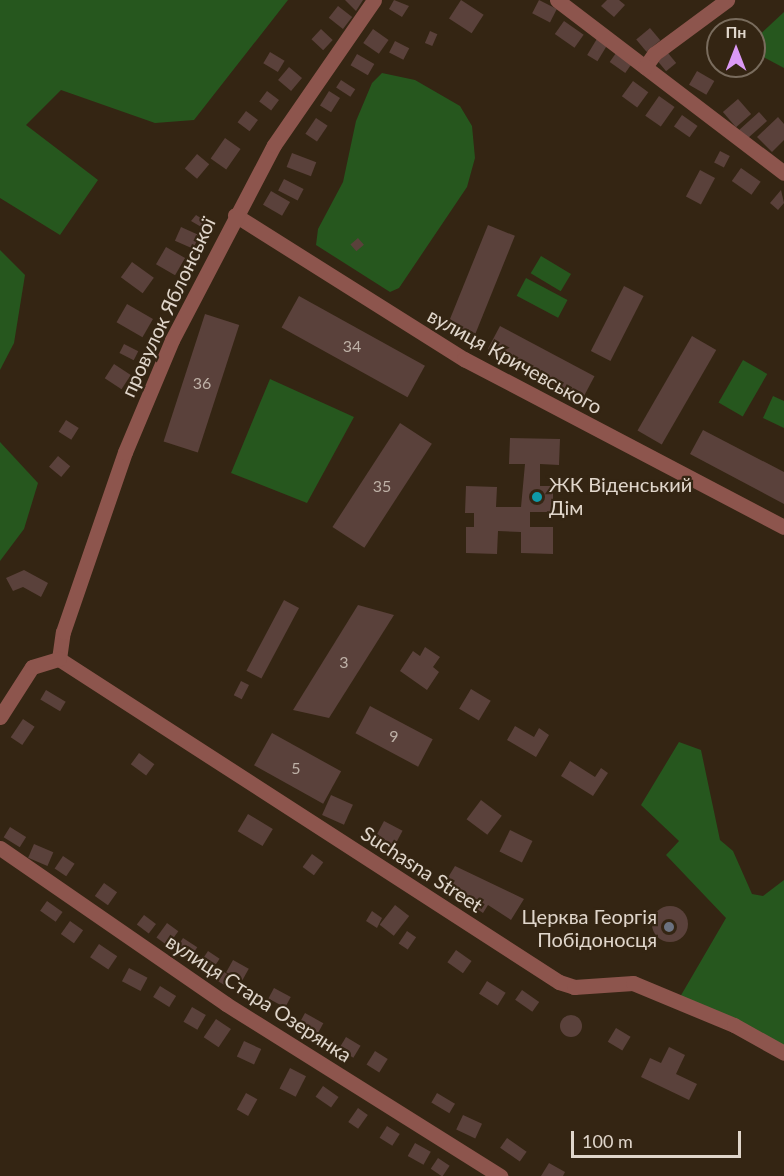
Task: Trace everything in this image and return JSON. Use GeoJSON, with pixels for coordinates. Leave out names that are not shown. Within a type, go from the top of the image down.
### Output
{"type":"FeatureCollection","features":[{"type":"Feature","properties":{"kind":"street","name":"провулок Яблонської"},"geometry":{"type":"LineString","coordinates":[[59,659],[63,632],[125,452],[235,215],[274,145],[374,0]]}},
{"type":"Feature","properties":{"kind":"street"},"geometry":{"type":"LineString","coordinates":[[557,0],[784,173]]}},
{"type":"Feature","properties":{"kind":"street"},"geometry":{"type":"LineString","coordinates":[[645,68],[654,54],[728,0]]}},
{"type":"Feature","properties":{"kind":"street","name":"вулиця Кричевського"},"geometry":{"type":"LineString","coordinates":[[235,215],[464,359],[784,527]]}},
{"type":"Feature","properties":{"kind":"street"},"geometry":{"type":"LineString","coordinates":[[0,717],[32,667],[59,659]]}},
{"type":"Feature","properties":{"kind":"street","name":"Suchasna Street"},"geometry":{"type":"LineString","coordinates":[[59,659],[559,982],[574,987],[633,983],[734,1025],[784,1053]]}},
{"type":"Feature","properties":{"kind":"street","name":"вулиця Стара Озерянка"},"geometry":{"type":"LineString","coordinates":[[0,848],[226,1005],[500,1176]]}},
{"type":"Feature","properties":{"kind":"green space"},"geometry":{"type":"Polygon","coordinates":[[[0,0],[288,0],[194,120],[155,123],[61,90],[26,125],[98,180],[60,235],[0,198],[0,0]]]}},
{"type":"Feature","properties":{"kind":"green space"},"geometry":{"type":"Polygon","coordinates":[[[784,12],[784,68],[766,58],[766,29],[784,12]]]}},
{"type":"Feature","properties":{"kind":"green space"},"geometry":{"type":"Polygon","coordinates":[[[382,73],[415,80],[460,106],[472,126],[475,158],[467,187],[399,288],[390,292],[316,245],[318,229],[343,182],[356,121],[372,83],[382,73]]]}},
{"type":"Feature","properties":{"kind":"green space"},"geometry":{"type":"Polygon","coordinates":[[[0,250],[25,275],[14,343],[0,370],[0,250]]]}},
{"type":"Feature","properties":{"kind":"green space"},"geometry":{"type":"Polygon","coordinates":[[[541,256],[571,274],[561,291],[531,273],[541,256]]]}},
{"type":"Feature","properties":{"kind":"green space"},"geometry":{"type":"Polygon","coordinates":[[[526,278],[567,300],[558,318],[517,296],[526,278]]]}},
{"type":"Feature","properties":{"kind":"green space"},"geometry":{"type":"Polygon","coordinates":[[[743,360],[767,374],[743,416],[718,402],[743,360]]]}},
{"type":"Feature","properties":{"kind":"green space"},"geometry":{"type":"Polygon","coordinates":[[[270,379],[354,417],[307,503],[231,473],[270,379]]]}},
{"type":"Feature","properties":{"kind":"green space"},"geometry":{"type":"Polygon","coordinates":[[[773,396],[784,401],[784,428],[763,418],[773,396]]]}},
{"type":"Feature","properties":{"kind":"green space"},"geometry":{"type":"Polygon","coordinates":[[[0,442],[38,483],[24,529],[0,561],[0,442]]]}},
{"type":"Feature","properties":{"kind":"green space"},"geometry":{"type":"Polygon","coordinates":[[[679,742],[701,750],[720,840],[733,851],[752,894],[763,896],[784,880],[784,1046],[680,997],[726,918],[666,855],[679,841],[641,805],[679,742]]]}},
{"type":"Feature","properties":{"kind":"building"},"geometry":{"type":"Polygon","coordinates":[[[345,0],[363,0],[356,11],[345,0]]]}},
{"type":"Feature","properties":{"kind":"building"},"geometry":{"type":"Polygon","coordinates":[[[394,0],[409,6],[402,17],[389,9],[394,0]]]}},
{"type":"Feature","properties":{"kind":"building"},"geometry":{"type":"Polygon","coordinates":[[[461,0],[484,15],[472,33],[449,18],[461,0]]]}},
{"type":"Feature","properties":{"kind":"building"},"geometry":{"type":"Polygon","coordinates":[[[539,0],[557,9],[550,22],[532,13],[539,0]]]}},
{"type":"Feature","properties":{"kind":"building"},"geometry":{"type":"Polygon","coordinates":[[[607,0],[619,0],[625,5],[614,17],[601,6],[607,0]]]}},
{"type":"Feature","properties":{"kind":"building"},"geometry":{"type":"Polygon","coordinates":[[[338,6],[352,17],[343,29],[329,18],[338,6]]]}},
{"type":"Feature","properties":{"kind":"building"},"geometry":{"type":"Polygon","coordinates":[[[564,21],[584,35],[574,48],[555,34],[564,21]]]}},
{"type":"Feature","properties":{"kind":"building"},"geometry":{"type":"Polygon","coordinates":[[[650,28],[660,40],[646,52],[636,40],[650,28]]]}},
{"type":"Feature","properties":{"kind":"building"},"geometry":{"type":"Polygon","coordinates":[[[321,29],[333,40],[323,50],[311,39],[321,29]]]}},
{"type":"Feature","properties":{"kind":"building"},"geometry":{"type":"Polygon","coordinates":[[[373,29],[389,40],[379,54],[363,43],[373,29]]]}},
{"type":"Feature","properties":{"kind":"building"},"geometry":{"type":"Polygon","coordinates":[[[430,31],[437,34],[432,46],[425,43],[430,31]]]}},
{"type":"Feature","properties":{"kind":"building"},"geometry":{"type":"Polygon","coordinates":[[[598,37],[608,43],[597,61],[587,55],[598,37]]]}},
{"type":"Feature","properties":{"kind":"building"},"geometry":{"type":"Polygon","coordinates":[[[395,41],[409,48],[403,60],[389,53],[395,41]]]}},
{"type":"Feature","properties":{"kind":"building"},"geometry":{"type":"Polygon","coordinates":[[[270,52],[285,61],[278,72],[263,63],[270,52]]]}},
{"type":"Feature","properties":{"kind":"building"},"geometry":{"type":"Polygon","coordinates":[[[616,53],[632,64],[625,73],[610,62],[616,53]]]}},
{"type":"Feature","properties":{"kind":"building"},"geometry":{"type":"Polygon","coordinates":[[[668,53],[676,63],[666,71],[658,61],[668,53]]]}},
{"type":"Feature","properties":{"kind":"building"},"geometry":{"type":"Polygon","coordinates":[[[357,54],[374,64],[368,75],[350,65],[357,54]]]}},
{"type":"Feature","properties":{"kind":"building"},"geometry":{"type":"Polygon","coordinates":[[[289,67],[302,78],[291,91],[278,80],[289,67]]]}},
{"type":"Feature","properties":{"kind":"building"},"geometry":{"type":"Polygon","coordinates":[[[697,71],[714,81],[706,95],[689,85],[697,71]]]}},
{"type":"Feature","properties":{"kind":"building"},"geometry":{"type":"Polygon","coordinates":[[[341,80],[355,89],[350,97],[336,88],[341,80]]]}},
{"type":"Feature","properties":{"kind":"building"},"geometry":{"type":"Polygon","coordinates":[[[633,81],[648,92],[637,108],[622,96],[633,81]]]}},
{"type":"Feature","properties":{"kind":"building"},"geometry":{"type":"Polygon","coordinates":[[[267,91],[279,100],[271,110],[259,101],[267,91]]]}},
{"type":"Feature","properties":{"kind":"building"},"geometry":{"type":"Polygon","coordinates":[[[329,91],[340,98],[331,112],[320,105],[329,91]]]}},
{"type":"Feature","properties":{"kind":"building"},"geometry":{"type":"Polygon","coordinates":[[[659,96],[675,107],[661,127],[645,116],[659,96]]]}},
{"type":"Feature","properties":{"kind":"building"},"geometry":{"type":"Polygon","coordinates":[[[738,99],[751,114],[736,127],[723,112],[738,99]]]}},
{"type":"Feature","properties":{"kind":"building"},"geometry":{"type":"Polygon","coordinates":[[[246,111],[258,120],[250,131],[238,122],[246,111]]]}},
{"type":"Feature","properties":{"kind":"building"},"geometry":{"type":"Polygon","coordinates":[[[759,112],[767,121],[745,140],[737,131],[759,112]]]}},
{"type":"Feature","properties":{"kind":"building"},"geometry":{"type":"Polygon","coordinates":[[[682,115],[698,126],[690,137],[674,126],[682,115]]]}},
{"type":"Feature","properties":{"kind":"building"},"geometry":{"type":"Polygon","coordinates":[[[778,117],[784,124],[784,140],[772,152],[757,137],[778,117]]]}},
{"type":"Feature","properties":{"kind":"building"},"geometry":{"type":"Polygon","coordinates":[[[316,118],[328,126],[317,142],[305,134],[316,118]]]}},
{"type":"Feature","properties":{"kind":"building"},"geometry":{"type":"Polygon","coordinates":[[[225,138],[241,149],[226,169],[211,158],[225,138]]]}},
{"type":"Feature","properties":{"kind":"building"},"geometry":{"type":"Polygon","coordinates":[[[720,151],[730,156],[724,168],[714,163],[720,151]]]}},
{"type":"Feature","properties":{"kind":"building"},"geometry":{"type":"Polygon","coordinates":[[[292,153],[316,162],[311,176],[287,167],[292,153]]]}},
{"type":"Feature","properties":{"kind":"building"},"geometry":{"type":"Polygon","coordinates":[[[197,154],[209,164],[197,179],[185,169],[197,154]]]}},
{"type":"Feature","properties":{"kind":"building"},"geometry":{"type":"Polygon","coordinates":[[[741,168],[761,182],[751,195],[732,181],[741,168]]]}},
{"type":"Feature","properties":{"kind":"building"},"geometry":{"type":"Polygon","coordinates":[[[700,170],[715,178],[701,204],[686,196],[700,170]]]}},
{"type":"Feature","properties":{"kind":"building"},"geometry":{"type":"Polygon","coordinates":[[[284,179],[304,189],[298,201],[278,191],[284,179]]]}},
{"type":"Feature","properties":{"kind":"building"},"geometry":{"type":"Polygon","coordinates":[[[781,190],[784,203],[778,210],[770,203],[781,190]]]}},
{"type":"Feature","properties":{"kind":"building"},"geometry":{"type":"Polygon","coordinates":[[[271,191],[290,202],[282,216],[263,205],[271,191]]]}},
{"type":"Feature","properties":{"kind":"building"},"geometry":{"type":"Polygon","coordinates":[[[196,215],[207,222],[203,228],[191,221],[196,215]]]}},
{"type":"Feature","properties":{"kind":"building"},"geometry":{"type":"Polygon","coordinates":[[[488,225],[515,236],[475,334],[448,323],[488,225]]]}},
{"type":"Feature","properties":{"kind":"building"},"geometry":{"type":"Polygon","coordinates":[[[181,227],[199,235],[193,249],[175,241],[181,227]]]}},
{"type":"Feature","properties":{"kind":"building"},"geometry":{"type":"Polygon","coordinates":[[[358,238],[364,245],[356,251],[350,245],[358,238]]]}},
{"type":"Feature","properties":{"kind":"building"},"geometry":{"type":"Polygon","coordinates":[[[166,247],[185,258],[175,275],[156,264],[166,247]]]}},
{"type":"Feature","properties":{"kind":"building"},"geometry":{"type":"Polygon","coordinates":[[[132,262],[154,278],[143,293],[121,277],[132,262]]]}},
{"type":"Feature","properties":{"kind":"building"},"geometry":{"type":"Polygon","coordinates":[[[624,286],[644,296],[610,361],[591,351],[624,286]]]}},
{"type":"Feature","properties":{"kind":"building"},"geometry":{"type":"Polygon","coordinates":[[[299,296],[425,366],[407,397],[282,327],[299,296]]]}},
{"type":"Feature","properties":{"kind":"building"},"geometry":{"type":"Polygon","coordinates":[[[127,304],[153,319],[142,337],[116,322],[127,304]]]}},
{"type":"Feature","properties":{"kind":"building"},"geometry":{"type":"Polygon","coordinates":[[[205,314],[239,325],[198,453],[164,441],[205,314]]]}},
{"type":"Feature","properties":{"kind":"building"},"geometry":{"type":"Polygon","coordinates":[[[500,326],[594,376],[582,399],[488,349],[500,326]]]}},
{"type":"Feature","properties":{"kind":"building"},"geometry":{"type":"Polygon","coordinates":[[[692,336],[716,350],[662,444],[638,430],[692,336]]]}},
{"type":"Feature","properties":{"kind":"building"},"geometry":{"type":"Polygon","coordinates":[[[124,344],[138,351],[134,360],[119,353],[124,344]]]}},
{"type":"Feature","properties":{"kind":"building"},"geometry":{"type":"Polygon","coordinates":[[[114,364],[131,375],[122,389],[105,378],[114,364]]]}},
{"type":"Feature","properties":{"kind":"building"},"geometry":{"type":"Polygon","coordinates":[[[66,420],[79,428],[71,440],[59,432],[66,420]]]}},
{"type":"Feature","properties":{"kind":"building"},"geometry":{"type":"Polygon","coordinates":[[[400,423],[432,444],[364,548],[332,527],[400,423]]]}},
{"type":"Feature","properties":{"kind":"building"},"geometry":{"type":"Polygon","coordinates":[[[703,430],[784,472],[784,504],[690,454],[703,430]]]}},
{"type":"Feature","properties":{"kind":"building","name":"ЖК Віденський Дім"},"geometry":{"type":"Polygon","coordinates":[[[510,438],[560,439],[559,465],[540,464],[540,486],[553,486],[553,512],[530,512],[530,527],[553,527],[553,554],[521,553],[521,532],[498,531],[497,554],[466,553],[466,527],[474,527],[474,513],[465,513],[466,486],[497,487],[496,507],[521,507],[525,464],[509,464],[510,438]]]}},
{"type":"Feature","properties":{"kind":"building"},"geometry":{"type":"Polygon","coordinates":[[[58,456],[70,466],[61,477],[49,467],[58,456]]]}},
{"type":"Feature","properties":{"kind":"building"},"geometry":{"type":"Polygon","coordinates":[[[24,570],[48,583],[41,597],[23,587],[13,591],[6,578],[24,570]]]}},
{"type":"Feature","properties":{"kind":"building"},"geometry":{"type":"Polygon","coordinates":[[[284,600],[299,608],[261,679],[246,671],[284,600]]]}},
{"type":"Feature","properties":{"kind":"building"},"geometry":{"type":"Polygon","coordinates":[[[358,605],[394,615],[329,718],[293,710],[358,605]]]}},
{"type":"Feature","properties":{"kind":"building"},"geometry":{"type":"Polygon","coordinates":[[[425,647],[440,657],[433,667],[439,672],[427,690],[400,671],[413,651],[420,656],[425,647]]]}},
{"type":"Feature","properties":{"kind":"building"},"geometry":{"type":"Polygon","coordinates":[[[241,681],[249,685],[242,699],[234,695],[241,681]]]}},
{"type":"Feature","properties":{"kind":"building"},"geometry":{"type":"Polygon","coordinates":[[[471,689],[491,701],[479,721],[459,709],[471,689]]]}},
{"type":"Feature","properties":{"kind":"building"},"geometry":{"type":"Polygon","coordinates":[[[46,690],[66,702],[60,711],[40,699],[46,690]]]}},
{"type":"Feature","properties":{"kind":"building"},"geometry":{"type":"Polygon","coordinates":[[[370,706],[433,739],[418,767],[355,733],[370,706]]]}},
{"type":"Feature","properties":{"kind":"building"},"geometry":{"type":"Polygon","coordinates":[[[23,719],[35,727],[22,745],[11,737],[23,719]]]}},
{"type":"Feature","properties":{"kind":"building"},"geometry":{"type":"Polygon","coordinates":[[[515,726],[534,737],[539,728],[549,735],[536,757],[507,740],[515,726]]]}},
{"type":"Feature","properties":{"kind":"building"},"geometry":{"type":"Polygon","coordinates":[[[272,733],[341,771],[323,804],[254,765],[272,733]]]}},
{"type":"Feature","properties":{"kind":"building"},"geometry":{"type":"Polygon","coordinates":[[[139,753],[154,764],[146,775],[131,764],[139,753]]]}},
{"type":"Feature","properties":{"kind":"building"},"geometry":{"type":"Polygon","coordinates":[[[570,761],[595,777],[601,768],[608,773],[593,796],[561,776],[570,761]]]}},
{"type":"Feature","properties":{"kind":"building"},"geometry":{"type":"Polygon","coordinates":[[[331,795],[353,805],[344,825],[322,815],[331,795]]]}},
{"type":"Feature","properties":{"kind":"building"},"geometry":{"type":"Polygon","coordinates":[[[481,800],[502,816],[487,835],[467,819],[481,800]]]}},
{"type":"Feature","properties":{"kind":"building"},"geometry":{"type":"Polygon","coordinates":[[[248,814],[273,829],[263,846],[238,831],[248,814]]]}},
{"type":"Feature","properties":{"kind":"building"},"geometry":{"type":"Polygon","coordinates":[[[384,821],[403,831],[393,849],[375,839],[384,821]]]}},
{"type":"Feature","properties":{"kind":"building"},"geometry":{"type":"Polygon","coordinates":[[[10,827],[26,837],[20,847],[4,837],[10,827]]]}},
{"type":"Feature","properties":{"kind":"building"},"geometry":{"type":"Polygon","coordinates":[[[510,830],[532,841],[522,863],[499,852],[510,830]]]}},
{"type":"Feature","properties":{"kind":"building"},"geometry":{"type":"Polygon","coordinates":[[[34,844],[53,852],[47,866],[28,858],[34,844]]]}},
{"type":"Feature","properties":{"kind":"building"},"geometry":{"type":"Polygon","coordinates":[[[312,854],[323,862],[314,875],[303,867],[312,854]]]}},
{"type":"Feature","properties":{"kind":"building"},"geometry":{"type":"Polygon","coordinates":[[[63,856],[75,864],[66,876],[55,868],[63,856]]]}},
{"type":"Feature","properties":{"kind":"building"},"geometry":{"type":"Polygon","coordinates":[[[455,866],[524,899],[511,920],[488,905],[483,913],[477,909],[482,901],[474,902],[444,884],[455,866]]]}},
{"type":"Feature","properties":{"kind":"building"},"geometry":{"type":"Polygon","coordinates":[[[104,883],[117,892],[108,905],[95,896],[104,883]]]}},
{"type":"Feature","properties":{"kind":"building"},"geometry":{"type":"Polygon","coordinates":[[[47,901],[63,912],[56,922],[40,911],[47,901]]]}},
{"type":"Feature","properties":{"kind":"building"},"geometry":{"type":"Polygon","coordinates":[[[395,905],[409,916],[394,936],[380,925],[395,905]]]}},
{"type":"Feature","properties":{"kind":"building","name":"Церква Георгія Побідоносця"},"geometry":{"type":"Polygon","coordinates":[[[670,906],[682,912],[688,924],[682,936],[670,942],[658,936],[652,924],[658,912],[670,906]]]}},
{"type":"Feature","properties":{"kind":"building"},"geometry":{"type":"Polygon","coordinates":[[[372,911],[382,918],[377,928],[366,921],[372,911]]]}},
{"type":"Feature","properties":{"kind":"building"},"geometry":{"type":"Polygon","coordinates":[[[144,915],[156,924],[149,934],[137,925],[144,915]]]}},
{"type":"Feature","properties":{"kind":"building"},"geometry":{"type":"Polygon","coordinates":[[[70,921],[83,930],[74,943],[61,934],[70,921]]]}},
{"type":"Feature","properties":{"kind":"building"},"geometry":{"type":"Polygon","coordinates":[[[167,923],[178,931],[168,946],[156,938],[167,923]]]}},
{"type":"Feature","properties":{"kind":"building"},"geometry":{"type":"Polygon","coordinates":[[[407,931],[416,937],[408,950],[399,943],[407,931]]]}},
{"type":"Feature","properties":{"kind":"building"},"geometry":{"type":"Polygon","coordinates":[[[183,938],[197,947],[189,960],[175,951],[183,938]]]}},
{"type":"Feature","properties":{"kind":"building"},"geometry":{"type":"Polygon","coordinates":[[[99,944],[117,956],[108,970],[90,957],[99,944]]]}},
{"type":"Feature","properties":{"kind":"building"},"geometry":{"type":"Polygon","coordinates":[[[456,950],[472,961],[463,973],[447,962],[456,950]]]}},
{"type":"Feature","properties":{"kind":"building"},"geometry":{"type":"Polygon","coordinates":[[[208,951],[220,959],[210,974],[198,966],[208,951]]]}},
{"type":"Feature","properties":{"kind":"building"},"geometry":{"type":"Polygon","coordinates":[[[233,960],[249,969],[242,981],[226,972],[233,960]]]}},
{"type":"Feature","properties":{"kind":"building"},"geometry":{"type":"Polygon","coordinates":[[[129,968],[148,978],[140,991],[122,981],[129,968]]]}},
{"type":"Feature","properties":{"kind":"building"},"geometry":{"type":"Polygon","coordinates":[[[224,972],[232,977],[226,986],[218,981],[224,972]]]}},
{"type":"Feature","properties":{"kind":"building"},"geometry":{"type":"Polygon","coordinates":[[[487,981],[506,993],[498,1005],[479,994],[487,981]]]}},
{"type":"Feature","properties":{"kind":"building"},"geometry":{"type":"Polygon","coordinates":[[[160,986],[176,996],[169,1007],[153,997],[160,986]]]}},
{"type":"Feature","properties":{"kind":"building"},"geometry":{"type":"Polygon","coordinates":[[[274,988],[291,997],[285,1008],[268,999],[274,988]]]}},
{"type":"Feature","properties":{"kind":"building"},"geometry":{"type":"Polygon","coordinates":[[[522,990],[539,1002],[532,1012],[515,1000],[522,990]]]}},
{"type":"Feature","properties":{"kind":"building"},"geometry":{"type":"Polygon","coordinates":[[[192,1007],[206,1015],[197,1030],[184,1022],[192,1007]]]}},
{"type":"Feature","properties":{"kind":"building"},"geometry":{"type":"Polygon","coordinates":[[[305,1013],[323,1023],[318,1034],[299,1023],[305,1013]]]}},
{"type":"Feature","properties":{"kind":"building"},"geometry":{"type":"Polygon","coordinates":[[[571,1015],[579,1018],[582,1026],[579,1034],[571,1037],[563,1034],[560,1026],[563,1018],[571,1015]]]}},
{"type":"Feature","properties":{"kind":"building"},"geometry":{"type":"Polygon","coordinates":[[[216,1019],[231,1029],[219,1047],[204,1037],[216,1019]]]}},
{"type":"Feature","properties":{"kind":"building"},"geometry":{"type":"Polygon","coordinates":[[[616,1028],[631,1037],[622,1050],[608,1042],[616,1028]]]}},
{"type":"Feature","properties":{"kind":"building"},"geometry":{"type":"Polygon","coordinates":[[[346,1037],[361,1046],[353,1058],[339,1049],[346,1037]]]}},
{"type":"Feature","properties":{"kind":"building"},"geometry":{"type":"Polygon","coordinates":[[[244,1041],[261,1049],[254,1064],[237,1056],[244,1041]]]}},
{"type":"Feature","properties":{"kind":"building"},"geometry":{"type":"Polygon","coordinates":[[[669,1047],[685,1055],[676,1074],[697,1084],[689,1100],[641,1077],[650,1058],[661,1063],[669,1047]]]}},
{"type":"Feature","properties":{"kind":"building"},"geometry":{"type":"Polygon","coordinates":[[[375,1051],[388,1059],[379,1073],[367,1065],[375,1051]]]}},
{"type":"Feature","properties":{"kind":"building"},"geometry":{"type":"Polygon","coordinates":[[[290,1068],[306,1076],[296,1097],[280,1088],[290,1068]]]}},
{"type":"Feature","properties":{"kind":"building"},"geometry":{"type":"Polygon","coordinates":[[[323,1086],[339,1097],[331,1108],[316,1097],[323,1086]]]}},
{"type":"Feature","properties":{"kind":"building"},"geometry":{"type":"Polygon","coordinates":[[[246,1093],[257,1099],[248,1116],[237,1110],[246,1093]]]}},
{"type":"Feature","properties":{"kind":"building"},"geometry":{"type":"Polygon","coordinates":[[[437,1093],[455,1104],[449,1113],[431,1102],[437,1093]]]}},
{"type":"Feature","properties":{"kind":"building"},"geometry":{"type":"Polygon","coordinates":[[[358,1108],[368,1115],[358,1129],[348,1122],[358,1108]]]}},
{"type":"Feature","properties":{"kind":"building"},"geometry":{"type":"Polygon","coordinates":[[[463,1115],[482,1124],[475,1138],[456,1130],[463,1115]]]}},
{"type":"Feature","properties":{"kind":"building"},"geometry":{"type":"Polygon","coordinates":[[[387,1126],[400,1134],[392,1146],[380,1138],[387,1126]]]}},
{"type":"Feature","properties":{"kind":"building"},"geometry":{"type":"Polygon","coordinates":[[[507,1138],[527,1152],[520,1162],[500,1148],[507,1138]]]}},
{"type":"Feature","properties":{"kind":"building"},"geometry":{"type":"Polygon","coordinates":[[[415,1143],[431,1152],[423,1165],[408,1156],[415,1143]]]}},
{"type":"Feature","properties":{"kind":"building"},"geometry":{"type":"Polygon","coordinates":[[[438,1158],[450,1166],[443,1176],[431,1169],[438,1158]]]}},
{"type":"Feature","properties":{"kind":"building"},"geometry":{"type":"Polygon","coordinates":[[[549,1163],[565,1172],[563,1176],[541,1176],[549,1163]]]}},
{"type":"Feature","properties":{"kind":"place","name":"ЖК Віденський Дім"},"geometry":{"type":"Point","coordinates":[537,497]}},
{"type":"Feature","properties":{"kind":"place","name":"Церква Георгія Побідоносця"},"geometry":{"type":"Point","coordinates":[669,927]}}]}
